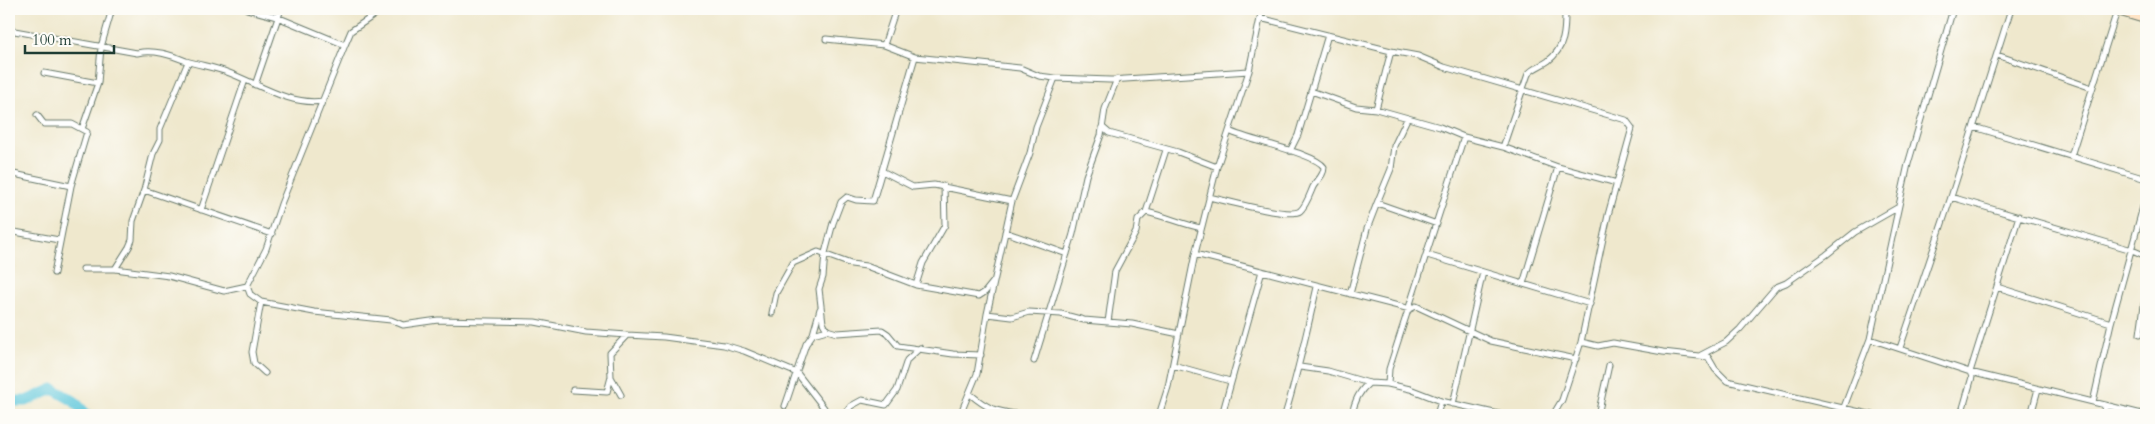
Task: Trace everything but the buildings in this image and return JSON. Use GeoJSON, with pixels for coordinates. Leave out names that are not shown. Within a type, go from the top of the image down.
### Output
{"type":"FeatureCollection","features":[{"type":"Feature","properties":{"kind":"main road"},"geometry":{"type":"LineString","coordinates":[[2109,9],[2146,20]]}},
{"type":"Feature","properties":{"kind":"street"},"geometry":{"type":"LineString","coordinates":[[82,129],[98,83],[100,48],[112,9]]}},
{"type":"Feature","properties":{"kind":"street"},"geometry":{"type":"LineString","coordinates":[[247,9],[277,17],[345,45]]}},
{"type":"Feature","properties":{"kind":"street"},"geometry":{"type":"LineString","coordinates":[[255,85],[281,9]]}},
{"type":"Feature","properties":{"kind":"street"},"geometry":{"type":"LineString","coordinates":[[83,269],[115,268],[170,276],[224,291],[247,286],[261,261],[281,204],[351,31],[384,9]]}},
{"type":"Feature","properties":{"kind":"street"},"geometry":{"type":"LineString","coordinates":[[884,45],[896,9]]}},
{"type":"Feature","properties":{"kind":"street"},"geometry":{"type":"LineString","coordinates":[[1158,415],[1173,365],[1195,254],[1216,167],[1230,131],[1248,71],[1262,9]]}},
{"type":"Feature","properties":{"kind":"street"},"geometry":{"type":"LineString","coordinates":[[1503,147],[1528,74],[1534,67],[1545,63],[1553,57],[1563,41],[1565,9]]}},
{"type":"Feature","properties":{"kind":"street"},"geometry":{"type":"LineString","coordinates":[[1841,415],[1870,338],[1897,208],[1953,9]]}},
{"type":"Feature","properties":{"kind":"street"},"geometry":{"type":"LineString","coordinates":[[1900,348],[1974,127],[2011,9]]}},
{"type":"Feature","properties":{"kind":"street"},"geometry":{"type":"LineString","coordinates":[[2071,156],[2117,11]]}},
{"type":"Feature","properties":{"kind":"street"},"geometry":{"type":"LineString","coordinates":[[1260,18],[1391,51],[1412,54],[1444,66],[1626,120],[1632,128],[1608,215],[1581,342],[1562,400],[1553,415]]}},
{"type":"Feature","properties":{"kind":"street"},"geometry":{"type":"LineString","coordinates":[[9,30],[137,54],[145,52],[165,54],[224,71],[262,89],[305,102],[323,101]]}},
{"type":"Feature","properties":{"kind":"street"},"geometry":{"type":"LineString","coordinates":[[1290,151],[1298,135],[1328,35]]}},
{"type":"Feature","properties":{"kind":"street"},"geometry":{"type":"LineString","coordinates":[[826,39],[884,45],[915,57],[1020,68],[1039,76],[1055,78],[1117,79],[1248,71]]}},
{"type":"Feature","properties":{"kind":"street"},"geometry":{"type":"LineString","coordinates":[[1376,109],[1391,51]]}},
{"type":"Feature","properties":{"kind":"street"},"geometry":{"type":"LineString","coordinates":[[1997,54],[2092,88]]}},
{"type":"Feature","properties":{"kind":"street"},"geometry":{"type":"LineString","coordinates":[[827,330],[823,323],[819,289],[823,277],[825,253],[833,223],[841,202],[847,197],[856,200],[873,201],[915,57]]}},
{"type":"Feature","properties":{"kind":"street"},"geometry":{"type":"LineString","coordinates":[[115,268],[129,248],[132,240],[133,221],[144,190],[153,154],[160,140],[160,129],[188,62]]}},
{"type":"Feature","properties":{"kind":"street"},"geometry":{"type":"LineString","coordinates":[[44,73],[98,83]]}},
{"type":"Feature","properties":{"kind":"street"},"geometry":{"type":"LineString","coordinates":[[960,415],[970,394],[981,355],[994,279],[1012,201],[1030,153],[1036,127],[1055,78]]}},
{"type":"Feature","properties":{"kind":"street"},"geometry":{"type":"LineString","coordinates":[[1034,361],[1073,234],[1086,176],[1101,135],[1105,109],[1117,79]]}},
{"type":"Feature","properties":{"kind":"street"},"geometry":{"type":"LineString","coordinates":[[201,210],[245,80]]}},
{"type":"Feature","properties":{"kind":"street"},"geometry":{"type":"LineString","coordinates":[[1310,91],[1356,107],[1376,109],[1440,127],[1464,137],[1503,147],[1558,167],[1617,183]]}},
{"type":"Feature","properties":{"kind":"street"},"geometry":{"type":"LineString","coordinates":[[37,115],[44,124],[72,124],[87,132],[71,186],[54,273]]}},
{"type":"Feature","properties":{"kind":"street"},"geometry":{"type":"LineString","coordinates":[[1350,294],[1367,229],[1390,169],[1394,146],[1407,118]]}},
{"type":"Feature","properties":{"kind":"street"},"geometry":{"type":"LineString","coordinates":[[1102,127],[1109,133],[1178,152],[1216,167]]}},
{"type":"Feature","properties":{"kind":"street"},"geometry":{"type":"LineString","coordinates":[[1974,127],[2146,179]]}},
{"type":"Feature","properties":{"kind":"street"},"geometry":{"type":"LineString","coordinates":[[1209,197],[1294,214],[1301,211],[1316,182],[1324,172],[1324,168],[1318,161],[1248,139],[1230,131]]}},
{"type":"Feature","properties":{"kind":"street"},"geometry":{"type":"LineString","coordinates":[[1101,135],[1109,133]]}},
{"type":"Feature","properties":{"kind":"street"},"geometry":{"type":"LineString","coordinates":[[1388,384],[1389,369],[1410,309],[1464,137]]}},
{"type":"Feature","properties":{"kind":"street"},"geometry":{"type":"LineString","coordinates":[[1108,322],[1115,271],[1136,232],[1138,220],[1146,212],[1166,150]]}},
{"type":"Feature","properties":{"kind":"street"},"geometry":{"type":"LineString","coordinates":[[1523,284],[1558,167]]}},
{"type":"Feature","properties":{"kind":"street"},"geometry":{"type":"LineString","coordinates":[[882,171],[913,187],[944,186],[1012,201]]}},
{"type":"Feature","properties":{"kind":"street"},"geometry":{"type":"LineString","coordinates":[[9,173],[71,186]]}},
{"type":"Feature","properties":{"kind":"street"},"geometry":{"type":"LineString","coordinates":[[916,285],[923,263],[945,225],[944,186]]}},
{"type":"Feature","properties":{"kind":"street"},"geometry":{"type":"LineString","coordinates":[[144,190],[272,234]]}},
{"type":"Feature","properties":{"kind":"street"},"geometry":{"type":"LineString","coordinates":[[2093,402],[2111,323],[2145,208],[2146,196]]}},
{"type":"Feature","properties":{"kind":"street"},"geometry":{"type":"LineString","coordinates":[[1951,197],[2132,250],[2146,256]]}},
{"type":"Feature","properties":{"kind":"street"},"geometry":{"type":"LineString","coordinates":[[1377,204],[1437,224]]}},
{"type":"Feature","properties":{"kind":"street"},"geometry":{"type":"LineString","coordinates":[[1701,356],[1726,342],[1740,329],[1776,287],[1786,283],[1818,261],[1854,232],[1897,208]]}},
{"type":"Feature","properties":{"kind":"street"},"geometry":{"type":"LineString","coordinates":[[1146,212],[1184,225],[1201,228]]}},
{"type":"Feature","properties":{"kind":"street"},"geometry":{"type":"LineString","coordinates":[[1961,415],[1972,377],[1970,372],[2019,216]]}},
{"type":"Feature","properties":{"kind":"street"},"geometry":{"type":"LineString","coordinates":[[9,230],[59,240]]}},
{"type":"Feature","properties":{"kind":"street"},"geometry":{"type":"LineString","coordinates":[[1005,232],[1067,254]]}},
{"type":"Feature","properties":{"kind":"street"},"geometry":{"type":"LineString","coordinates":[[772,314],[776,294],[793,264],[818,252],[851,264],[866,266],[916,285],[979,296],[986,292],[994,279]]}},
{"type":"Feature","properties":{"kind":"street"},"geometry":{"type":"LineString","coordinates":[[1195,254],[1317,287],[1328,287],[1410,309],[1416,306],[1491,341],[1576,359]]}},
{"type":"Feature","properties":{"kind":"street"},"geometry":{"type":"LineString","coordinates":[[1427,255],[1590,304]]}},
{"type":"Feature","properties":{"kind":"street"},"geometry":{"type":"LineString","coordinates":[[1222,415],[1262,271]]}},
{"type":"Feature","properties":{"kind":"street"},"geometry":{"type":"LineString","coordinates":[[1453,404],[1483,272]]}},
{"type":"Feature","properties":{"kind":"street"},"geometry":{"type":"LineString","coordinates":[[247,286],[250,294],[262,302],[314,312],[391,320],[402,324],[438,320],[535,322],[586,332],[664,337],[724,345],[797,373],[824,408]]}},
{"type":"Feature","properties":{"kind":"street"},"geometry":{"type":"LineString","coordinates":[[1285,415],[1300,367],[1300,355],[1317,287]]}},
{"type":"Feature","properties":{"kind":"street"},"geometry":{"type":"LineString","coordinates":[[1998,287],[2111,323]]}},
{"type":"Feature","properties":{"kind":"street"},"geometry":{"type":"LineString","coordinates":[[2140,334],[2146,291]]}},
{"type":"Feature","properties":{"kind":"street"},"geometry":{"type":"LineString","coordinates":[[262,302],[252,352],[254,363],[265,373]]}},
{"type":"Feature","properties":{"kind":"street"},"geometry":{"type":"LineString","coordinates":[[785,406],[806,344],[813,334],[821,306]]}},
{"type":"Feature","properties":{"kind":"street"},"geometry":{"type":"LineString","coordinates":[[987,314],[1012,317],[1028,312],[1061,314],[1084,320],[1132,324],[1179,334]]}},
{"type":"Feature","properties":{"kind":"street"},"geometry":{"type":"LineString","coordinates":[[813,334],[827,330],[837,333],[882,330],[898,346],[953,354],[981,355]]}},
{"type":"Feature","properties":{"kind":"street"},"geometry":{"type":"LineString","coordinates":[[573,390],[607,392],[611,377],[610,353],[626,335]]}},
{"type":"Feature","properties":{"kind":"street"},"geometry":{"type":"LineString","coordinates":[[1870,338],[1970,372],[2146,415]]}},
{"type":"Feature","properties":{"kind":"street"},"geometry":{"type":"LineString","coordinates":[[1581,342],[1598,346],[1613,343],[1663,352],[1708,357],[1718,373],[1727,381],[1873,415]]}},
{"type":"Feature","properties":{"kind":"street"},"geometry":{"type":"LineString","coordinates":[[844,415],[851,406],[862,400],[886,405],[897,390],[907,360],[920,348]]}},
{"type":"Feature","properties":{"kind":"street"},"geometry":{"type":"LineString","coordinates":[[1173,365],[1230,381]]}},
{"type":"Feature","properties":{"kind":"street"},"geometry":{"type":"LineString","coordinates":[[1598,415],[1609,365]]}},
{"type":"Feature","properties":{"kind":"street"},"geometry":{"type":"LineString","coordinates":[[1300,367],[1328,371],[1369,383],[1388,384],[1410,389],[1441,401],[1503,415]]}},
{"type":"Feature","properties":{"kind":"street"},"geometry":{"type":"LineString","coordinates":[[611,377],[622,395]]}},
{"type":"Feature","properties":{"kind":"street"},"geometry":{"type":"LineString","coordinates":[[1360,381],[1362,388]]}},
{"type":"Feature","properties":{"kind":"street"},"geometry":{"type":"LineString","coordinates":[[1352,415],[1362,388],[1369,383]]}},
{"type":"Feature","properties":{"kind":"street"},"geometry":{"type":"LineString","coordinates":[[2031,415],[2038,389]]}},
{"type":"Feature","properties":{"kind":"street"},"geometry":{"type":"LineString","coordinates":[[970,394],[984,407],[1022,415]]}},
{"type":"Feature","properties":{"kind":"street"},"geometry":{"type":"LineString","coordinates":[[1438,415],[1441,401]]}},
{"type":"Feature","properties":{"kind":"street"},"geometry":{"type":"LineString","coordinates":[[2102,415],[2106,405]]}},
{"type":"Feature","properties":{"kind":"waterway"},"geometry":{"type":"LineString","coordinates":[[9,401],[26,401],[53,389],[74,401],[87,415]]}}]}
